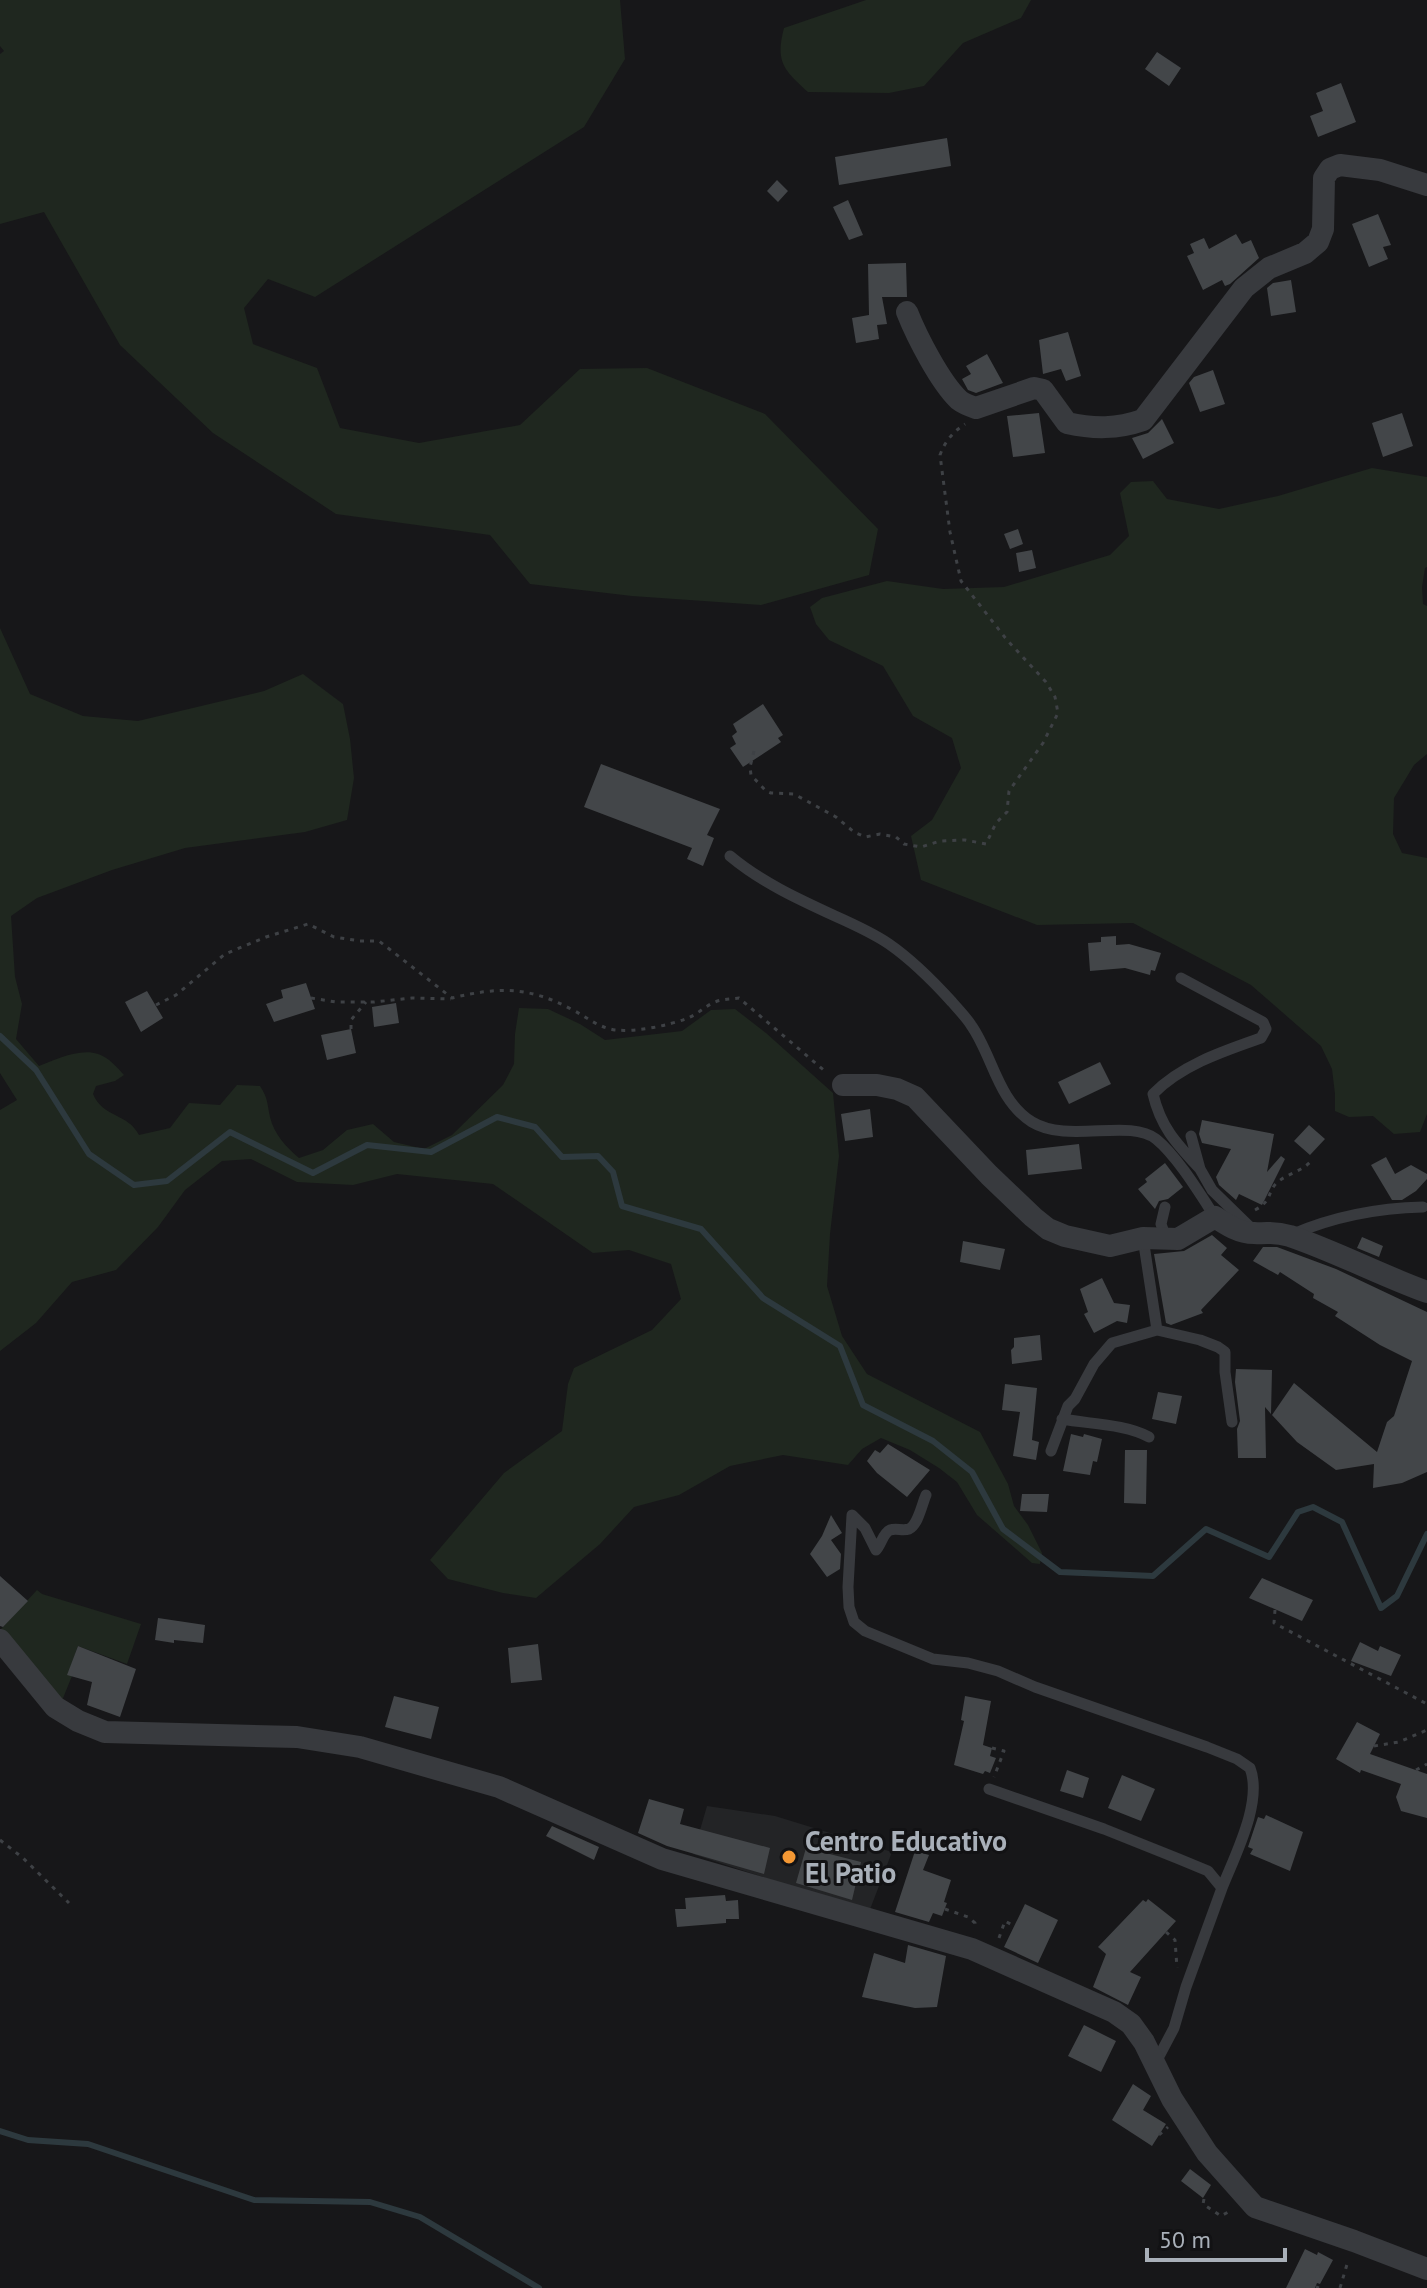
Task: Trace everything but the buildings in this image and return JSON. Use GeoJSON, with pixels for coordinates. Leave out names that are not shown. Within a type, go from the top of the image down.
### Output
{"type":"FeatureCollection","features":[{"type":"Feature","properties":{"kind":"street"},"geometry":{"type":"LineString","coordinates":[[907,312],[936,368],[962,402],[976,408],[1034,388],[1043,390],[1067,423],[1086,427],[1125,426],[1143,420],[1244,288],[1269,268],[1305,253],[1318,242],[1323,229],[1324,178],[1330,169],[1340,165],[1380,170],[1427,185]]}},
{"type":"Feature","properties":{"kind":"street"},"geometry":{"type":"LineString","coordinates":[[843,1085],[877,1085],[915,1097],[989,1175],[1048,1229],[1086,1242],[1110,1246],[1154,1238],[1178,1239],[1215,1217],[1234,1229],[1249,1225],[1289,1236],[1340,1255],[1383,1277],[1427,1292]]}},
{"type":"Feature","properties":{"kind":"street"},"geometry":{"type":"LineString","coordinates":[[0,1640],[55,1707],[105,1732],[297,1737],[360,1747],[499,1787],[662,1859],[982,1953],[1114,2012],[1131,2024],[1172,2099],[1207,2153],[1255,2207],[1427,2269]]}},
{"type":"Feature","properties":{"kind":"lane"},"geometry":{"type":"LineString","coordinates":[[730,856],[751,873],[888,944],[923,973],[971,1025],[999,1084],[1023,1115],[1051,1130],[1083,1133],[1113,1130],[1154,1137],[1169,1152],[1215,1217]]}},
{"type":"Feature","properties":{"kind":"lane"},"geometry":{"type":"LineString","coordinates":[[1181,978],[1263,1022],[1266,1029],[1261,1038],[1217,1054],[1164,1083],[1153,1094],[1171,1138],[1200,1169],[1212,1190],[1249,1225]]}},
{"type":"Feature","properties":{"kind":"lane"},"geometry":{"type":"LineString","coordinates":[[1191,1136],[1200,1169]]}},
{"type":"Feature","properties":{"kind":"lane"},"geometry":{"type":"LineString","coordinates":[[1157,1330],[1154,1238],[1165,1207]]}},
{"type":"Feature","properties":{"kind":"lane"},"geometry":{"type":"LineString","coordinates":[[1289,1236],[1316,1225],[1352,1217],[1396,1208],[1423,1207]]}},
{"type":"Feature","properties":{"kind":"lane"},"geometry":{"type":"LineString","coordinates":[[1051,1451],[1062,1419],[1094,1364],[1112,1343],[1157,1330],[1200,1340],[1225,1352],[1232,1422]]}},
{"type":"Feature","properties":{"kind":"lane"},"geometry":{"type":"LineString","coordinates":[[1062,1419],[1124,1428],[1149,1437]]}},
{"type":"Feature","properties":{"kind":"lane"},"geometry":{"type":"LineString","coordinates":[[926,1495],[913,1526],[886,1532],[876,1550],[865,1528],[852,1515],[848,1587],[854,1622],[865,1631],[922,1655],[998,1671],[1207,1747],[1250,1768],[1255,1788],[1247,1823],[1185,1989],[1174,2028],[1155,2064]]}},
{"type":"Feature","properties":{"kind":"lane"},"geometry":{"type":"LineString","coordinates":[[989,1789],[1104,1829],[1208,1871],[1222,1888]]}},
{"type":"Feature","properties":{"kind":"path"},"geometry":{"type":"LineString","coordinates":[[754,751],[751,775],[766,791],[794,794],[865,837],[880,834],[921,847],[940,841],[965,840],[986,844],[996,823],[1007,812],[1009,791],[1043,743],[1058,713],[1055,697],[1046,682],[1007,640],[961,581],[950,532],[940,455],[944,443],[965,424],[983,418],[993,404]]}},
{"type":"Feature","properties":{"kind":"path"},"geometry":{"type":"LineString","coordinates":[[156,1005],[176,995],[225,954],[308,924],[334,937],[379,941],[452,998]]}},
{"type":"Feature","properties":{"kind":"path"},"geometry":{"type":"LineString","coordinates":[[311,998],[366,1002],[452,998],[511,989],[535,994],[571,1009],[596,1026],[617,1030],[632,1030],[689,1018],[716,1001],[739,998],[843,1085]]}},
{"type":"Feature","properties":{"kind":"path"},"geometry":{"type":"LineString","coordinates":[[351,1029],[351,1020],[366,1002]]}},
{"type":"Feature","properties":{"kind":"path"},"geometry":{"type":"LineString","coordinates":[[1249,1225],[1266,1204],[1278,1181],[1307,1166],[1312,1160]]}},
{"type":"Feature","properties":{"kind":"path"},"geometry":{"type":"LineString","coordinates":[[1275,1610],[1274,1623],[1427,1704]]}},
{"type":"Feature","properties":{"kind":"path"},"geometry":{"type":"LineString","coordinates":[[1374,1746],[1399,1742],[1427,1730]]}},
{"type":"Feature","properties":{"kind":"path"},"geometry":{"type":"LineString","coordinates":[[989,1789],[1004,1751],[992,1748]]}},
{"type":"Feature","properties":{"kind":"path"},"geometry":{"type":"LineString","coordinates":[[1416,1770],[1427,1764]]}},
{"type":"Feature","properties":{"kind":"path"},"geometry":{"type":"LineString","coordinates":[[0,1840],[69,1903]]}},
{"type":"Feature","properties":{"kind":"path"},"geometry":{"type":"LineString","coordinates":[[945,1909],[968,1917],[975,1923],[982,1953]]}},
{"type":"Feature","properties":{"kind":"path"},"geometry":{"type":"LineString","coordinates":[[982,1953],[1005,1921],[1014,1926]]}},
{"type":"Feature","properties":{"kind":"path"},"geometry":{"type":"LineString","coordinates":[[1166,1932],[1175,1940],[1177,1975],[1185,1989]]}},
{"type":"Feature","properties":{"kind":"path"},"geometry":{"type":"LineString","coordinates":[[1204,2199],[1203,2204],[1221,2216],[1248,2200]]}},
{"type":"Feature","properties":{"kind":"path"},"geometry":{"type":"LineString","coordinates":[[1340,2288],[1354,2241]]}},
{"type":"Feature","properties":{"kind":"shaded area"},"geometry":{"type":"Polygon","coordinates":[[[0,0],[620,0],[625,59],[584,127],[315,297],[268,279],[244,308],[253,344],[317,368],[340,428],[419,443],[520,425],[580,369],[647,368],[765,414],[878,529],[869,575],[761,605],[632,596],[530,584],[490,535],[336,514],[213,433],[120,345],[44,212],[0,224],[0,54],[4,51],[0,46],[0,0]]]}},
{"type":"Feature","properties":{"kind":"shaded area"},"geometry":{"type":"Polygon","coordinates":[[[866,0],[1031,0],[1021,18],[963,43],[924,86],[889,93],[808,92],[787,71],[781,57],[784,28],[866,0]]]}},
{"type":"Feature","properties":{"kind":"shaded area"},"geometry":{"type":"Polygon","coordinates":[[[1372,468],[1427,477],[1427,567],[1422,587],[1423,604],[1427,606],[1427,754],[1414,765],[1394,798],[1393,834],[1402,853],[1427,858],[1427,1114],[1420,1132],[1394,1134],[1373,1116],[1349,1117],[1335,1111],[1332,1069],[1321,1046],[1251,985],[1133,923],[1037,925],[921,880],[911,836],[932,820],[961,768],[952,738],[913,716],[883,666],[829,640],[816,624],[810,607],[822,598],[887,581],[943,589],[1004,587],[1110,555],[1129,536],[1120,493],[1131,482],[1153,481],[1167,499],[1219,509],[1278,496],[1372,468]]]}},
{"type":"Feature","properties":{"kind":"shaded area"},"geometry":{"type":"Polygon","coordinates":[[[0,628],[30,694],[83,716],[138,721],[264,691],[303,674],[343,704],[354,778],[347,820],[305,832],[185,848],[112,870],[37,898],[11,916],[15,977],[22,1004],[16,1039],[39,1066],[83,1052],[105,1057],[124,1075],[96,1086],[93,1094],[97,1102],[129,1123],[139,1135],[170,1128],[189,1103],[220,1105],[237,1085],[260,1086],[274,1129],[299,1158],[323,1150],[347,1130],[373,1124],[394,1142],[424,1149],[452,1135],[503,1085],[514,1064],[519,1008],[548,1009],[605,1040],[682,1031],[711,1010],[735,1009],[833,1093],[839,1156],[827,1286],[842,1336],[867,1374],[980,1432],[1008,1484],[1014,1506],[1042,1553],[1040,1564],[1032,1563],[977,1515],[957,1482],[910,1450],[881,1438],[862,1449],[848,1465],[783,1455],[730,1466],[679,1495],[634,1507],[600,1544],[536,1598],[448,1579],[430,1560],[504,1473],[562,1431],[568,1384],[574,1368],[652,1330],[681,1299],[671,1264],[629,1250],[593,1253],[493,1184],[397,1174],[353,1185],[297,1182],[251,1159],[222,1161],[185,1190],[158,1227],[116,1270],[72,1282],[36,1323],[0,1351],[0,1110],[17,1100],[0,1073],[0,628]]]}},
{"type":"Feature","properties":{"kind":"shaded area"},"geometry":{"type":"Polygon","coordinates":[[[37,1590],[141,1624],[127,1664],[78,1646],[68,1674],[72,1676],[61,1703],[0,1630],[37,1590]]]}},
{"type":"Feature","properties":{"kind":"shaded area"},"geometry":{"type":"Polygon","coordinates":[[[707,1806],[775,1816],[892,1852],[869,1912],[693,1854],[707,1806]]]}},
{"type":"Feature","properties":{"kind":"waterway"},"geometry":{"type":"LineString","coordinates":[[0,1036],[36,1070],[89,1154],[134,1185],[167,1181],[230,1132],[313,1173],[367,1145],[431,1152],[497,1117],[535,1127],[562,1157],[598,1156],[613,1172],[622,1206],[701,1229],[763,1298],[840,1346],[863,1405],[933,1441],[972,1472],[1003,1529],[1060,1572],[1153,1576],[1206,1529],[1269,1557],[1298,1512],[1313,1507],[1342,1522],[1381,1608],[1397,1596],[1427,1534]]}},
{"type":"Feature","properties":{"kind":"waterway"},"geometry":{"type":"LineString","coordinates":[[0,2131],[28,2140],[88,2144],[254,2200],[370,2202],[420,2217],[539,2288]]}},
{"type":"Feature","properties":{"kind":"place","name":"Centro Educativo El Patio"},"geometry":{"type":"Point","coordinates":[789,1857]}}]}
